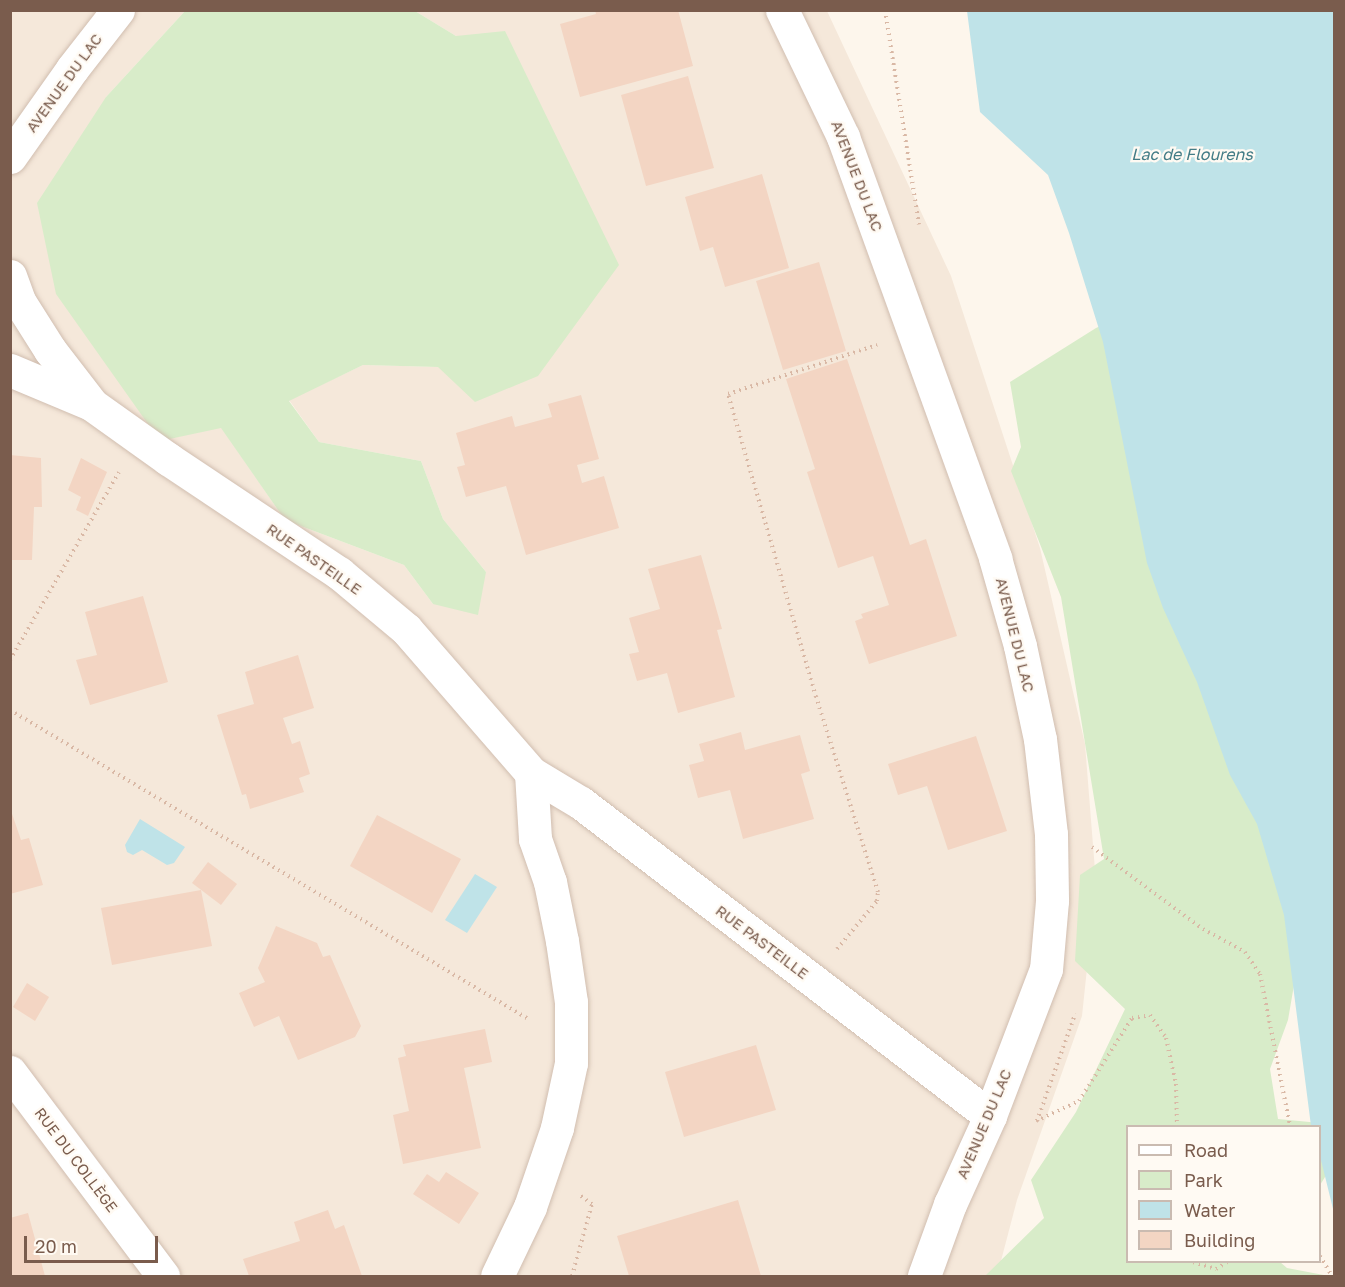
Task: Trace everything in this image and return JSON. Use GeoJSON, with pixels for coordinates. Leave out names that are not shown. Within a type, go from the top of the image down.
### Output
{"type":"FeatureCollection","features":[{"type":"Feature","properties":{"kind":"street","name":"AVENUE DU LAC"},"geometry":{"type":"LineString","coordinates":[[10,157],[72,69],[118,10]]}},
{"type":"Feature","properties":{"kind":"street","name":"AVENUE DU LAC"},"geometry":{"type":"LineString","coordinates":[[782,10],[843,136],[995,558],[1017,635],[1040,740],[1051,834],[1052,901],[1046,969],[990,1116],[950,1204],[924,1276]]}},
{"type":"Feature","properties":{"kind":"street","name":"RUE PASTEILLE"},"geometry":{"type":"LineString","coordinates":[[10,276],[19,301],[50,350],[91,404]]}},
{"type":"Feature","properties":{"kind":"street","name":"RUE PASTEILLE"},"geometry":{"type":"LineString","coordinates":[[10,370],[91,404],[339,573],[406,629],[531,773],[581,803],[990,1116]]}},
{"type":"Feature","properties":{"kind":"street"},"geometry":{"type":"LineString","coordinates":[[497,1276],[530,1207],[557,1128],[571,1063],[571,1002],[550,882],[535,839],[531,773]]}},
{"type":"Feature","properties":{"kind":"street","name":"RUE DU COLLÈGE"},"geometry":{"type":"LineString","coordinates":[[10,1072],[163,1276]]}},
{"type":"Feature","properties":{"kind":"path"},"geometry":{"type":"LineString","coordinates":[[812,980],[877,901],[878,892],[816,697],[728,393],[915,332]]}},
{"type":"Feature","properties":{"kind":"path"},"geometry":{"type":"LineString","coordinates":[[10,660],[139,438]]}},
{"type":"Feature","properties":{"kind":"path"},"geometry":{"type":"LineString","coordinates":[[10,710],[540,1026],[571,1030]]}},
{"type":"Feature","properties":{"kind":"path"},"geometry":{"type":"LineString","coordinates":[[1090,846],[1203,929],[1245,952],[1260,974],[1290,1125]]}},
{"type":"Feature","properties":{"kind":"path"},"geometry":{"type":"LineString","coordinates":[[1037,1121],[1078,1101],[1132,1018],[1150,1015],[1167,1038],[1176,1084],[1177,1125]]}},
{"type":"Feature","properties":{"kind":"path"},"geometry":{"type":"LineString","coordinates":[[543,1169],[592,1204],[572,1276]]}},
{"type":"Feature","properties":{"kind":"path"},"geometry":{"type":"LineString","coordinates":[[1321,1258],[1332,1276]]}},
{"type":"Feature","properties":{"kind":"path"},"geometry":{"type":"LineString","coordinates":[[1196,1263],[1216,1269],[1225,1263]]}},
{"type":"Feature","properties":{"kind":"shaded area"},"geometry":{"type":"Polygon","coordinates":[[[10,11],[185,11],[106,97],[221,427],[285,520],[404,565],[433,604],[486,572],[443,519],[421,461],[319,442],[289,400],[363,365],[438,367],[456,36],[415,11],[827,11],[951,276],[1040,548],[1085,744],[1096,883],[1082,1016],[1017,1200],[997,1276],[11,1276],[10,11]]]}},
{"type":"Feature","properties":{"kind":"green space"},"geometry":{"type":"Polygon","coordinates":[[[185,11],[415,11],[456,36],[505,31],[619,265],[538,376],[475,402],[438,367],[363,365],[289,401],[319,442],[421,461],[443,519],[486,572],[478,615],[433,604],[404,565],[285,520],[221,428],[160,441],[56,294],[37,203],[106,97],[185,11]]]}},
{"type":"Feature","properties":{"kind":"green space"},"geometry":{"type":"Polygon","coordinates":[[[1123,316],[1280,857],[1294,985],[1288,1020],[1270,1069],[1278,1119],[1320,1123],[1334,1148],[1321,1183],[1321,1125],[1126,1125],[1126,1263],[1281,1263],[1287,1268],[1329,1276],[985,1276],[1044,1218],[1031,1180],[1076,1112],[1125,1009],[1075,961],[1080,875],[1104,859],[1061,597],[1011,471],[1021,447],[1010,382],[1096,328],[1123,316]]]}},
{"type":"Feature","properties":{"kind":"water","name":"Lac de Flourens"},"geometry":{"type":"Polygon","coordinates":[[[967,11],[1334,11],[1334,1213],[1321,1160],[1321,1125],[1311,1125],[1284,915],[1257,824],[1230,775],[1197,682],[1163,608],[1147,563],[1103,342],[1069,233],[1048,175],[980,112],[967,11]]]}},
{"type":"Feature","properties":{"kind":"water"},"geometry":{"type":"Polygon","coordinates":[[[140,819],[185,847],[174,863],[167,865],[142,850],[133,855],[127,852],[125,845],[140,819]]]}},
{"type":"Feature","properties":{"kind":"water"},"geometry":{"type":"Polygon","coordinates":[[[475,874],[497,887],[467,933],[445,920],[475,874]]]}},
{"type":"Feature","properties":{"kind":"building"},"geometry":{"type":"Polygon","coordinates":[[[595,10],[678,10],[693,66],[580,97],[560,24],[596,14],[595,10]]]}},
{"type":"Feature","properties":{"kind":"building"},"geometry":{"type":"Polygon","coordinates":[[[688,76],[714,168],[646,186],[621,95],[688,76]]]}},
{"type":"Feature","properties":{"kind":"building"},"geometry":{"type":"Polygon","coordinates":[[[762,174],[789,268],[725,287],[713,247],[700,251],[685,197],[762,174]]]}},
{"type":"Feature","properties":{"kind":"building"},"geometry":{"type":"Polygon","coordinates":[[[819,262],[846,351],[783,370],[756,281],[819,262]]]}},
{"type":"Feature","properties":{"kind":"building"},"geometry":{"type":"Polygon","coordinates":[[[847,359],[910,545],[926,539],[957,636],[869,664],[855,621],[863,618],[861,614],[889,605],[873,556],[838,568],[807,472],[815,469],[786,379],[847,359]]]}},
{"type":"Feature","properties":{"kind":"building"},"geometry":{"type":"Polygon","coordinates":[[[581,395],[599,459],[577,465],[582,483],[604,476],[619,528],[526,555],[506,486],[466,497],[457,467],[465,465],[456,433],[512,416],[515,427],[552,417],[548,404],[581,395]]]}},
{"type":"Feature","properties":{"kind":"building"},"geometry":{"type":"Polygon","coordinates":[[[10,455],[41,458],[42,507],[34,507],[32,560],[10,560],[10,455]]]}},
{"type":"Feature","properties":{"kind":"building"},"geometry":{"type":"Polygon","coordinates":[[[81,458],[107,472],[88,516],[76,510],[81,497],[68,490],[81,458]]]}},
{"type":"Feature","properties":{"kind":"building"},"geometry":{"type":"Polygon","coordinates":[[[701,555],[722,629],[717,630],[735,697],[678,713],[667,673],[637,681],[629,654],[639,652],[629,618],[660,609],[648,569],[701,555]]]}},
{"type":"Feature","properties":{"kind":"building"},"geometry":{"type":"Polygon","coordinates":[[[143,596],[168,682],[90,705],[76,660],[97,655],[85,612],[143,596]]]}},
{"type":"Feature","properties":{"kind":"building"},"geometry":{"type":"Polygon","coordinates":[[[298,655],[314,708],[283,718],[292,744],[300,741],[310,774],[299,778],[304,792],[250,809],[246,794],[242,795],[217,715],[254,704],[245,672],[298,655]]]}},
{"type":"Feature","properties":{"kind":"building"},"geometry":{"type":"Polygon","coordinates":[[[741,732],[745,750],[800,735],[810,771],[801,774],[814,819],[743,839],[730,790],[698,798],[689,765],[704,761],[699,744],[741,732]]]}},
{"type":"Feature","properties":{"kind":"building"},"geometry":{"type":"Polygon","coordinates":[[[976,736],[1007,831],[948,850],[927,786],[898,795],[888,764],[976,736]]]}},
{"type":"Feature","properties":{"kind":"building"},"geometry":{"type":"Polygon","coordinates":[[[10,808],[21,840],[29,838],[43,885],[10,894],[10,808]]]}},
{"type":"Feature","properties":{"kind":"building"},"geometry":{"type":"Polygon","coordinates":[[[377,815],[461,859],[432,913],[350,866],[377,815]]]}},
{"type":"Feature","properties":{"kind":"building"},"geometry":{"type":"Polygon","coordinates":[[[208,862],[237,884],[221,905],[192,883],[208,862]]]}},
{"type":"Feature","properties":{"kind":"building"},"geometry":{"type":"Polygon","coordinates":[[[201,890],[212,946],[112,965],[101,908],[201,890]]]}},
{"type":"Feature","properties":{"kind":"building"},"geometry":{"type":"Polygon","coordinates":[[[276,926],[317,943],[323,957],[330,955],[361,1026],[355,1037],[298,1060],[279,1016],[254,1027],[239,993],[265,982],[258,968],[276,926]]]}},
{"type":"Feature","properties":{"kind":"building"},"geometry":{"type":"Polygon","coordinates":[[[27,983],[49,997],[35,1021],[13,1007],[27,983]]]}},
{"type":"Feature","properties":{"kind":"building"},"geometry":{"type":"Polygon","coordinates":[[[485,1029],[492,1062],[464,1068],[481,1148],[403,1164],[393,1115],[409,1111],[398,1058],[406,1056],[403,1045],[485,1029]]]}},
{"type":"Feature","properties":{"kind":"building"},"geometry":{"type":"Polygon","coordinates":[[[756,1045],[776,1110],[684,1137],[665,1072],[756,1045]]]}},
{"type":"Feature","properties":{"kind":"building"},"geometry":{"type":"Polygon","coordinates":[[[446,1172],[479,1193],[459,1224],[413,1194],[427,1174],[439,1182],[446,1172]]]}},
{"type":"Feature","properties":{"kind":"building"},"geometry":{"type":"Polygon","coordinates":[[[738,1200],[761,1276],[629,1276],[617,1236],[738,1200]]]}},
{"type":"Feature","properties":{"kind":"building"},"geometry":{"type":"Polygon","coordinates":[[[328,1210],[335,1229],[344,1225],[362,1276],[249,1276],[243,1259],[300,1241],[294,1222],[328,1210]]]}},
{"type":"Feature","properties":{"kind":"building"},"geometry":{"type":"Polygon","coordinates":[[[28,1213],[45,1276],[10,1276],[10,1218],[28,1213]]]}}]}
